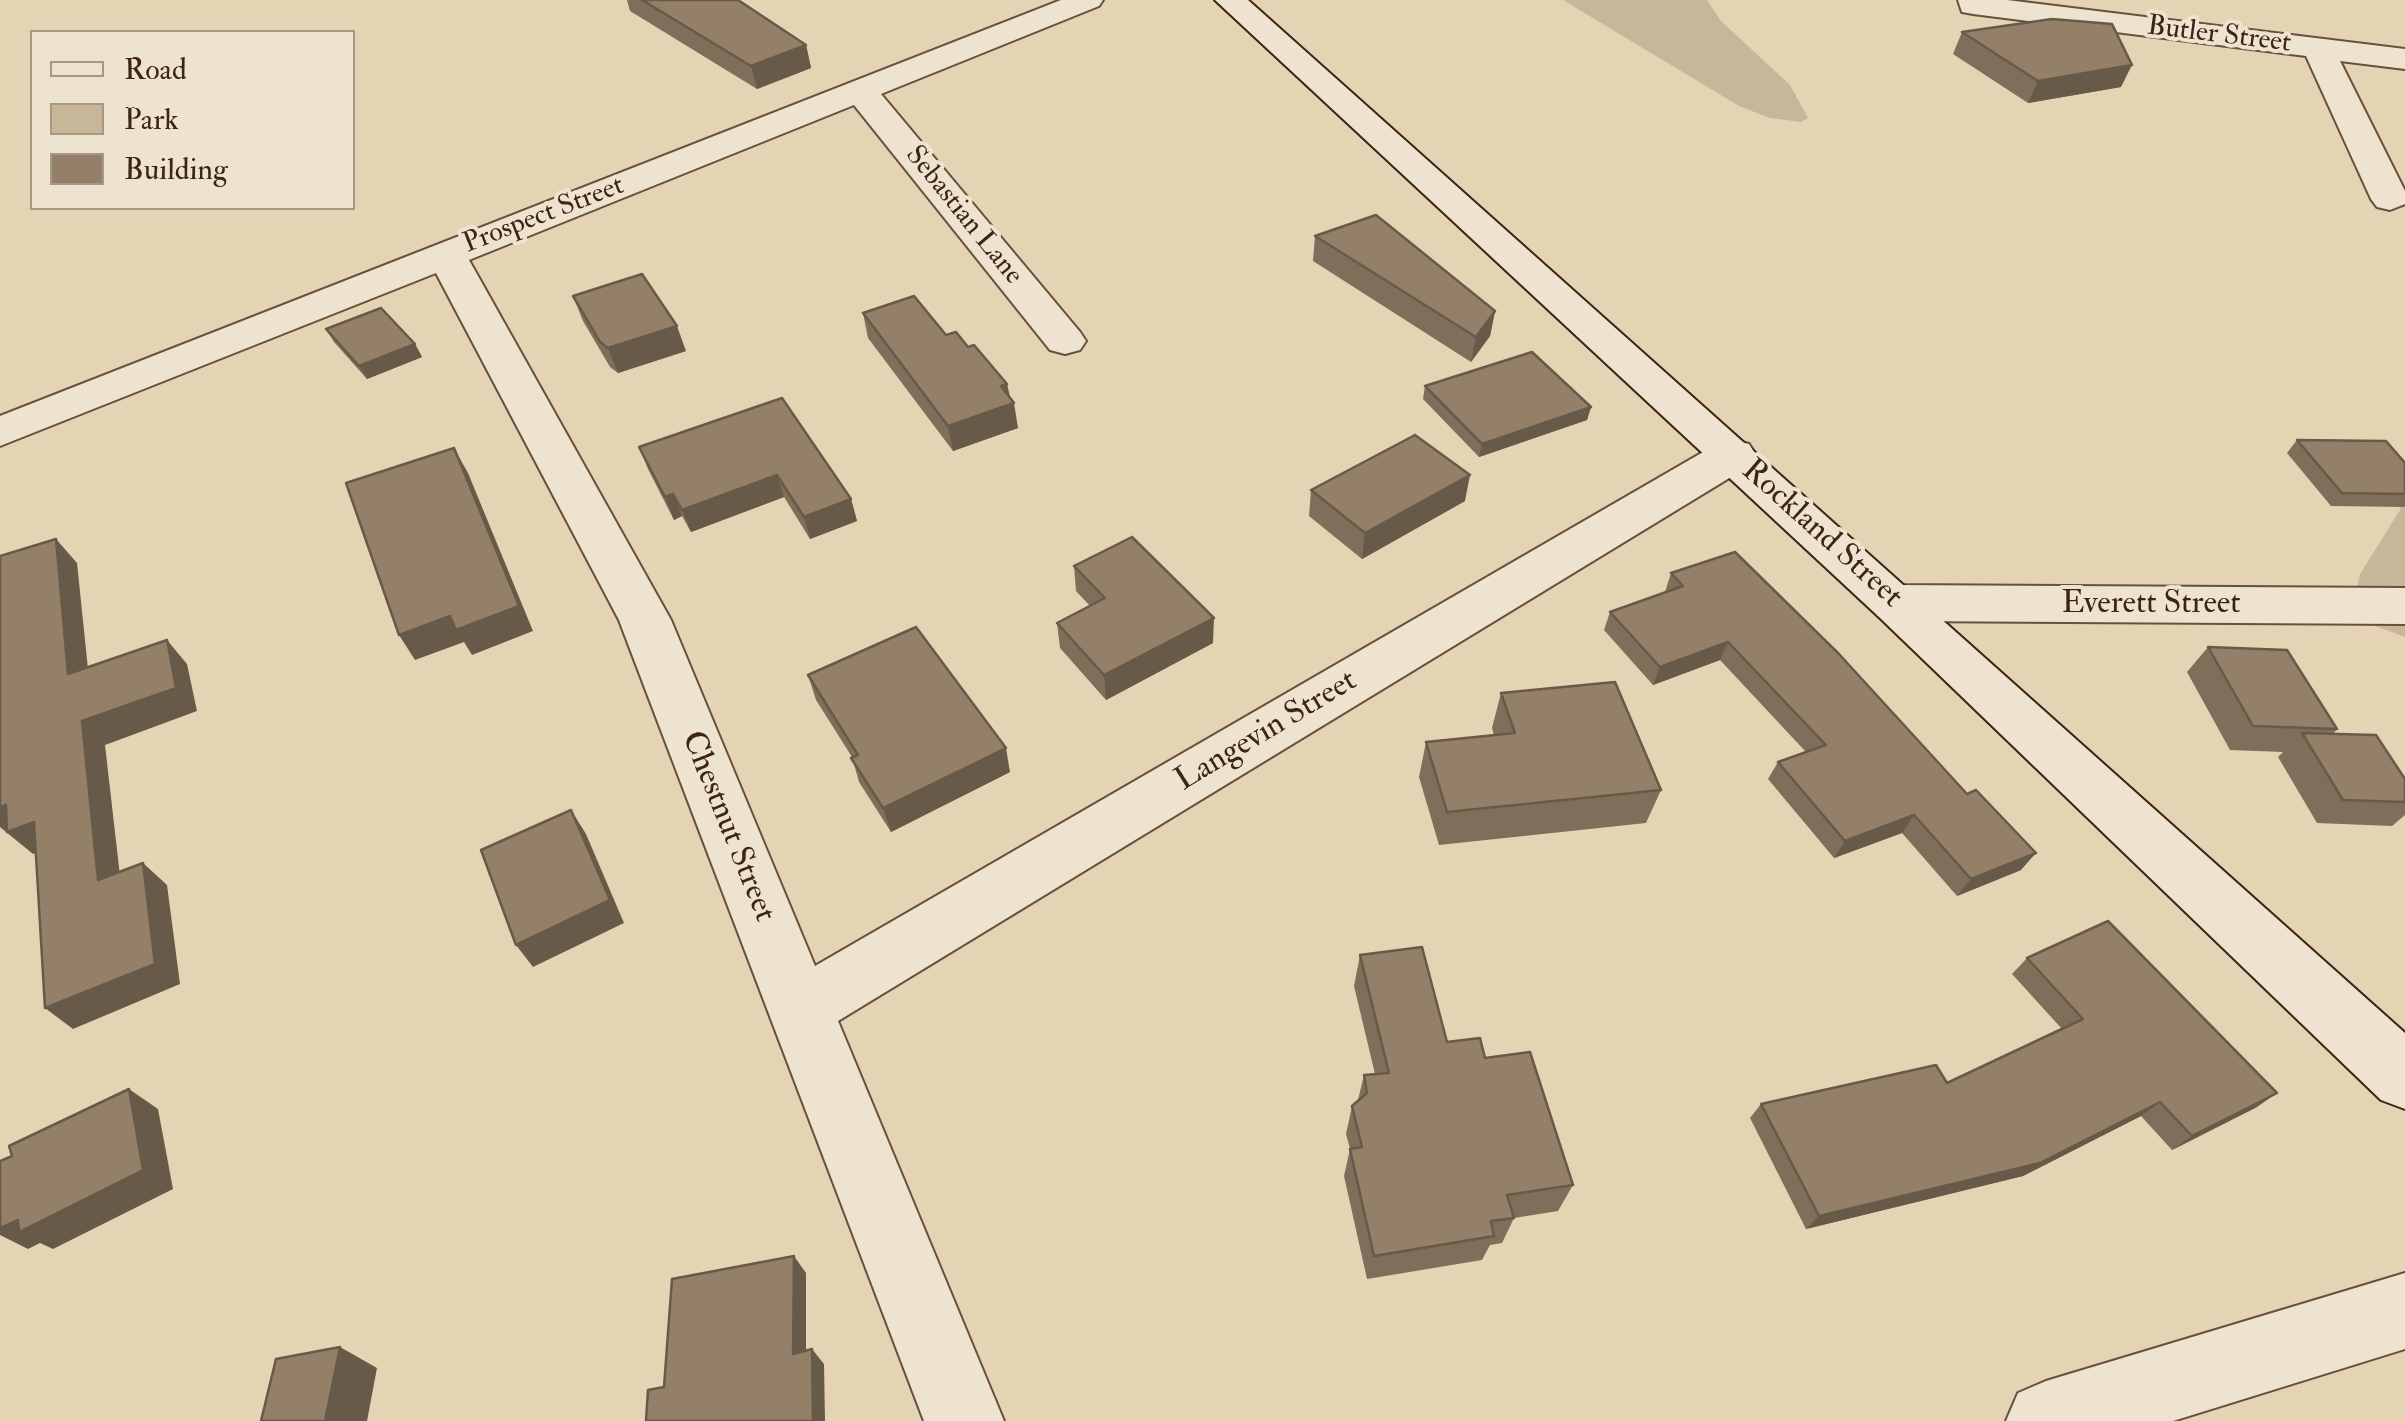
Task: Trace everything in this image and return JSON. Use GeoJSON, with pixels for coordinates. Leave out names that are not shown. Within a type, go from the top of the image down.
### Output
{"type":"FeatureCollection","features":[{"type":"Feature","properties":{"kind":"street","name":"Prospect Street"},"geometry":{"type":"LineString","coordinates":[[0,432],[1088,0]]}},
{"type":"Feature","properties":{"kind":"street","name":"Rockland Street"},"geometry":{"type":"LineString","coordinates":[[1230,0],[1896,603],[2405,1077]]}},
{"type":"Feature","properties":{"kind":"street","name":"Butler Street"},"geometry":{"type":"LineString","coordinates":[[1973,3],[2405,58]]}},
{"type":"Feature","properties":{"kind":"street"},"geometry":{"type":"LineString","coordinates":[[2318,48],[2390,199]]}},
{"type":"Feature","properties":{"kind":"street","name":"Sebastian Lane"},"geometry":{"type":"LineString","coordinates":[[861,91],[1065,342]]}},
{"type":"Feature","properties":{"kind":"street","name":"Chestnut Street"},"geometry":{"type":"LineString","coordinates":[[446,254],[644,620],[964,1421]]}},
{"type":"Feature","properties":{"kind":"street","name":"Langevin Street"},"geometry":{"type":"LineString","coordinates":[[800,1009],[1734,455]]}},
{"type":"Feature","properties":{"kind":"street","name":"Everett Street"},"geometry":{"type":"LineString","coordinates":[[1896,603],[2405,606]]}},
{"type":"Feature","properties":{"kind":"street"},"geometry":{"type":"LineString","coordinates":[[2046,1421],[2405,1311]]}},
{"type":"Feature","properties":{"kind":"green space"},"geometry":{"type":"Polygon","coordinates":[[[1563,0],[1707,0],[1721,21],[1790,85],[1808,118],[1801,122],[1770,118],[1739,106],[1563,0]]]}},
{"type":"Feature","properties":{"kind":"green space"},"geometry":{"type":"Polygon","coordinates":[[[2405,484],[2405,637],[2370,624],[2352,609],[2360,574],[2400,510],[2405,484]]]}},
{"type":"Feature","properties":{"kind":"building"},"geometry":{"type":"Polygon","coordinates":[[[642,0],[738,0],[806,45],[751,66],[642,0]]]}},
{"type":"Feature","properties":{"kind":"building"},"geometry":{"type":"Polygon","coordinates":[[[2052,19],[2112,24],[2132,65],[2038,81],[1962,32],[2052,19]]]}},
{"type":"Feature","properties":{"kind":"building"},"geometry":{"type":"Polygon","coordinates":[[[1376,215],[1495,311],[1476,337],[1315,236],[1376,215]]]}},
{"type":"Feature","properties":{"kind":"building"},"geometry":{"type":"Polygon","coordinates":[[[642,274],[677,326],[608,348],[600,342],[573,296],[642,274]]]}},
{"type":"Feature","properties":{"kind":"building"},"geometry":{"type":"Polygon","coordinates":[[[914,296],[946,335],[956,332],[968,347],[974,345],[1007,384],[1001,386],[1014,403],[948,426],[863,313],[914,296]]]}},
{"type":"Feature","properties":{"kind":"building"},"geometry":{"type":"Polygon","coordinates":[[[381,308],[415,344],[359,366],[326,329],[381,308]]]}},
{"type":"Feature","properties":{"kind":"building"},"geometry":{"type":"Polygon","coordinates":[[[1532,352],[1591,407],[1482,444],[1425,386],[1532,352]]]}},
{"type":"Feature","properties":{"kind":"building"},"geometry":{"type":"Polygon","coordinates":[[[782,398],[851,499],[804,517],[777,475],[682,510],[673,494],[665,497],[639,447],[782,398]]]}},
{"type":"Feature","properties":{"kind":"building"},"geometry":{"type":"Polygon","coordinates":[[[1415,435],[1470,475],[1365,533],[1311,490],[1415,435]]]}},
{"type":"Feature","properties":{"kind":"building"},"geometry":{"type":"Polygon","coordinates":[[[2297,440],[2386,441],[2405,463],[2405,494],[2342,493],[2297,440]]]}},
{"type":"Feature","properties":{"kind":"building"},"geometry":{"type":"Polygon","coordinates":[[[454,448],[519,606],[456,630],[450,616],[399,635],[346,483],[454,448]]]}},
{"type":"Feature","properties":{"kind":"building"},"geometry":{"type":"Polygon","coordinates":[[[1132,537],[1214,618],[1104,675],[1057,623],[1105,598],[1074,566],[1132,537]]]}},
{"type":"Feature","properties":{"kind":"building"},"geometry":{"type":"Polygon","coordinates":[[[56,539],[68,674],[167,640],[176,688],[82,721],[98,880],[143,863],[155,964],[45,1008],[34,822],[7,832],[6,805],[0,807],[0,556],[56,539]]]}},
{"type":"Feature","properties":{"kind":"building"},"geometry":{"type":"Polygon","coordinates":[[[1735,552],[1839,654],[1967,794],[1976,790],[2036,853],[1971,879],[1914,815],[1845,841],[1778,762],[1826,745],[1728,642],[1660,667],[1610,612],[1683,586],[1671,573],[1735,552]]]}},
{"type":"Feature","properties":{"kind":"building"},"geometry":{"type":"Polygon","coordinates":[[[916,627],[1006,748],[883,808],[851,758],[858,755],[808,675],[916,627]]]}},
{"type":"Feature","properties":{"kind":"building"},"geometry":{"type":"Polygon","coordinates":[[[2208,647],[2287,650],[2337,729],[2253,726],[2208,647]]]}},
{"type":"Feature","properties":{"kind":"building"},"geometry":{"type":"Polygon","coordinates":[[[1615,682],[1661,790],[1447,812],[1426,742],[1515,733],[1501,693],[1615,682]]]}},
{"type":"Feature","properties":{"kind":"building"},"geometry":{"type":"Polygon","coordinates":[[[2302,733],[2376,735],[2405,779],[2405,802],[2343,800],[2302,733]]]}},
{"type":"Feature","properties":{"kind":"building"},"geometry":{"type":"Polygon","coordinates":[[[571,810],[610,900],[516,945],[481,850],[571,810]]]}},
{"type":"Feature","properties":{"kind":"building"},"geometry":{"type":"Polygon","coordinates":[[[2108,921],[2277,1093],[2192,1136],[2160,1102],[2040,1163],[1819,1216],[1761,1104],[1936,1065],[1947,1083],[2083,1019],[2027,958],[2108,921]]]}},
{"type":"Feature","properties":{"kind":"building"},"geometry":{"type":"Polygon","coordinates":[[[1422,947],[1447,1042],[1480,1038],[1485,1058],[1530,1052],[1573,1185],[1507,1195],[1514,1218],[1491,1221],[1494,1236],[1374,1256],[1350,1149],[1362,1147],[1352,1106],[1367,1093],[1364,1075],[1389,1073],[1360,955],[1422,947]]]}},
{"type":"Feature","properties":{"kind":"building"},"geometry":{"type":"Polygon","coordinates":[[[129,1089],[143,1170],[19,1232],[18,1220],[0,1228],[0,1161],[12,1156],[9,1146],[129,1089]]]}},
{"type":"Feature","properties":{"kind":"building"},"geometry":{"type":"Polygon","coordinates":[[[794,1256],[793,1354],[812,1349],[813,1421],[646,1421],[648,1390],[664,1387],[672,1279],[794,1256]]]}},
{"type":"Feature","properties":{"kind":"building"},"geometry":{"type":"Polygon","coordinates":[[[340,1347],[325,1421],[261,1421],[276,1359],[340,1347]]]}}]}
